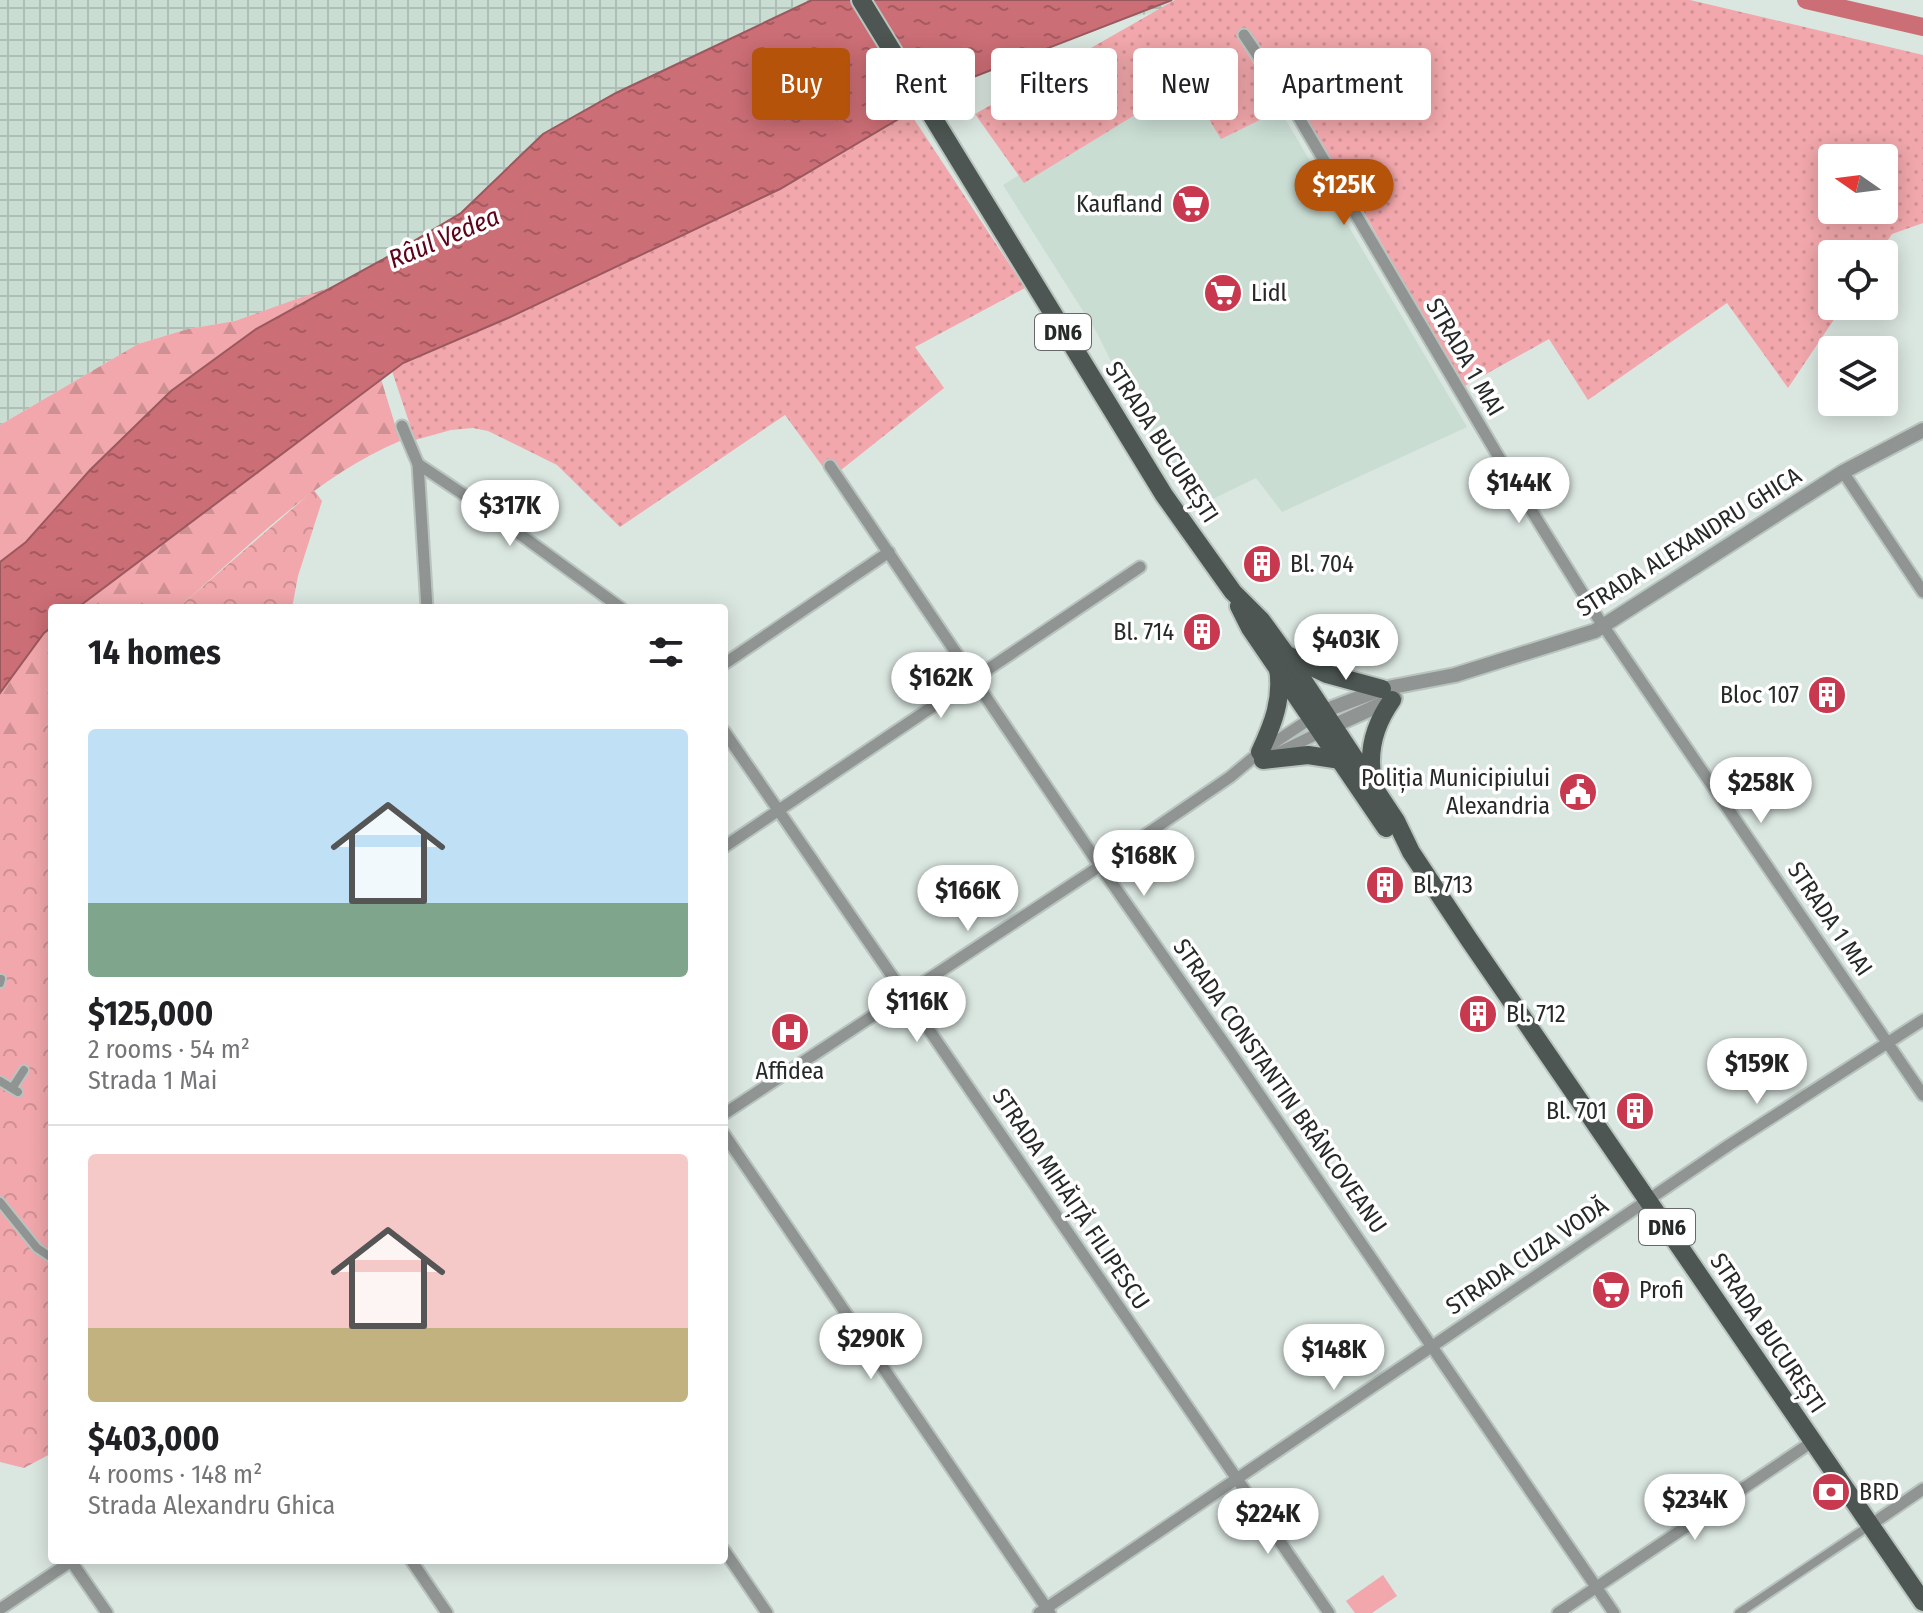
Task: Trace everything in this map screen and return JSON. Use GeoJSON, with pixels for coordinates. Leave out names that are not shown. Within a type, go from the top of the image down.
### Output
{"type":"FeatureCollection","features":[{"type":"Feature","properties":{"kind":"main road","name":"STRADA BUCUREȘTI"},"geometry":{"type":"LineString","coordinates":[[861,0],[1164,495],[1233,592],[1250,628],[1281,659],[1323,722],[1375,788],[1411,852],[1923,1602]]}},
{"type":"Feature","properties":{"kind":"main road"},"geometry":{"type":"LineString","coordinates":[[1341,760],[1308,755],[1256,759],[1276,714],[1281,659],[1387,694],[1372,749],[1375,788]]}},
{"type":"Feature","properties":{"kind":"main road","name":"STRADA BUCUREȘTI"},"geometry":{"type":"LineString","coordinates":[[1323,722],[1341,760],[1387,829],[1411,852]]}},
{"type":"Feature","properties":{"kind":"street","name":"STRADA 1 MAI"},"geometry":{"type":"LineString","coordinates":[[1244,35],[1297,114],[1510,476],[1603,627],[1923,1095]]}},
{"type":"Feature","properties":{"kind":"street"},"geometry":{"type":"LineString","coordinates":[[402,426],[418,464],[427,604]]}},
{"type":"Feature","properties":{"kind":"street","name":"STRADA ALEXANDRU GHICA"},"geometry":{"type":"LineString","coordinates":[[728,1111],[1256,759],[1323,722],[1387,694],[1603,627],[1843,472],[1923,430]]}},
{"type":"Feature","properties":{"kind":"street"},"geometry":{"type":"LineString","coordinates":[[418,464],[616,604]]}},
{"type":"Feature","properties":{"kind":"street","name":"STRADA CONSTANTIN BRÂNCOVEANU"},"geometry":{"type":"LineString","coordinates":[[830,466],[1100,866],[1614,1613]]}},
{"type":"Feature","properties":{"kind":"street"},"geometry":{"type":"LineString","coordinates":[[1843,472],[1923,592]]}},
{"type":"Feature","properties":{"kind":"street"},"geometry":{"type":"LineString","coordinates":[[728,661],[889,552]]}},
{"type":"Feature","properties":{"kind":"street"},"geometry":{"type":"LineString","coordinates":[[728,844],[1140,567]]}},
{"type":"Feature","properties":{"kind":"street","name":"STRADA MIHĂIȚĂ FILIPESCU"},"geometry":{"type":"LineString","coordinates":[[728,737],[1329,1613]]}},
{"type":"Feature","properties":{"kind":"street","name":"STRADA CUZA VODĂ"},"geometry":{"type":"LineString","coordinates":[[1045,1611],[1729,1145],[1923,1020]]}},
{"type":"Feature","properties":{"kind":"street"},"geometry":{"type":"LineString","coordinates":[[0,1081],[16,1090],[24,1070]]}},
{"type":"Feature","properties":{"kind":"street"},"geometry":{"type":"LineString","coordinates":[[728,1140],[1045,1611]]}},
{"type":"Feature","properties":{"kind":"street"},"geometry":{"type":"LineString","coordinates":[[0,1202],[37,1248],[48,1255]]}},
{"type":"Feature","properties":{"kind":"street"},"geometry":{"type":"LineString","coordinates":[[1558,1613],[1812,1442]]}},
{"type":"Feature","properties":{"kind":"street"},"geometry":{"type":"LineString","coordinates":[[1739,1613],[1923,1489]]}},
{"type":"Feature","properties":{"kind":"street"},"geometry":{"type":"LineString","coordinates":[[728,1556],[767,1613]]}},
{"type":"Feature","properties":{"kind":"street"},"geometry":{"type":"LineString","coordinates":[[0,1609],[68,1564]]}},
{"type":"Feature","properties":{"kind":"street"},"geometry":{"type":"LineString","coordinates":[[74,1564],[107,1613]]}},
{"type":"Feature","properties":{"kind":"street"},"geometry":{"type":"LineString","coordinates":[[414,1564],[447,1613]]}},
{"type":"Feature","properties":{"kind":"shaded area"},"geometry":{"type":"Polygon","coordinates":[[[0,0],[1196,0],[1186,6],[1070,30],[1018,48],[991,48],[991,58],[975,63],[975,48],[866,48],[866,101],[850,107],[850,48],[752,48],[752,120],[812,120],[235,321],[188,329],[138,344],[0,425],[0,0]]]}},
{"type":"Feature","properties":{"kind":"shaded area"},"geometry":{"type":"Polygon","coordinates":[[[1238,39],[1254,66],[1254,120],[1286,120],[1467,427],[1282,512],[1256,478],[1194,508],[1143,426],[1097,333],[1003,185],[1108,120],[1117,120],[1117,114],[1133,104],[1133,120],[1238,120],[1238,48],[1224,48],[1238,39]]]}},
{"type":"Feature","properties":{"kind":"green space"},"geometry":{"type":"Polygon","coordinates":[[[1175,0],[1690,0],[1923,55],[1923,223],[1892,234],[1888,240],[1818,240],[1818,320],[1834,320],[1823,336],[1818,336],[1818,343],[1788,388],[1727,303],[1588,400],[1549,339],[1463,387],[1357,200],[1306,120],[1431,120],[1431,48],[1261,48],[1251,33],[1236,35],[1254,64],[1254,120],[1260,120],[1221,139],[1209,120],[1238,120],[1238,48],[1133,48],[1133,116],[1024,183],[975,114],[991,105],[991,120],[1117,120],[1117,48],[1091,48],[1175,0]]]}},
{"type":"Feature","properties":{"kind":"green space"},"geometry":{"type":"Polygon","coordinates":[[[898,120],[915,120],[1025,288],[915,347],[944,388],[831,478],[785,415],[620,527],[557,465],[488,431],[473,428],[451,430],[415,440],[392,371],[403,363],[780,189],[898,120]]]}},
{"type":"Feature","properties":{"kind":"green space"},"geometry":{"type":"Polygon","coordinates":[[[339,284],[171,391],[90,470],[26,542],[0,562],[0,425],[138,344],[188,329],[235,321],[339,284]]]}},
{"type":"Feature","properties":{"kind":"green space"},"geometry":{"type":"Polygon","coordinates":[[[381,379],[400,441],[368,456],[310,494],[182,604],[82,604],[381,379]]]}},
{"type":"Feature","properties":{"kind":"green space"},"geometry":{"type":"Polygon","coordinates":[[[314,490],[322,501],[298,576],[293,604],[183,604],[314,490]]]}},
{"type":"Feature","properties":{"kind":"green space"},"geometry":{"type":"Polygon","coordinates":[[[48,630],[48,724],[41,730],[0,839],[0,693],[48,630]]]}},
{"type":"Feature","properties":{"kind":"green space"},"geometry":{"type":"Polygon","coordinates":[[[48,724],[48,1455],[24,1468],[0,1462],[0,766],[48,724]]]}},
{"type":"Feature","properties":{"kind":"green space"},"geometry":{"type":"Polygon","coordinates":[[[18,1126],[48,1144],[48,1151],[39,1166],[7,1146],[18,1126]]]}},
{"type":"Feature","properties":{"kind":"green space"},"geometry":{"type":"Polygon","coordinates":[[[1383,1575],[1397,1596],[1372,1613],[1355,1613],[1346,1601],[1383,1575]]]}},
{"type":"Feature","properties":{"kind":"water"},"geometry":{"type":"Polygon","coordinates":[[[812,0],[1172,0],[1048,48],[991,48],[991,70],[975,76],[975,48],[866,48],[866,120],[897,120],[780,189],[508,318],[403,363],[82,604],[48,604],[48,630],[0,693],[0,562],[26,542],[90,470],[171,391],[256,329],[461,213],[543,134],[616,93],[812,0]]]}},
{"type":"Feature","properties":{"kind":"waterway","name":"Râul Vedea"},"geometry":{"type":"LineString","coordinates":[[1806,0],[1923,27]]}},
{"type":"Feature","properties":{"kind":"place","name":"Kaufland"},"geometry":{"type":"Point","coordinates":[1191,204]}},
{"type":"Feature","properties":{"kind":"place","name":"Lidl"},"geometry":{"type":"Point","coordinates":[1223,293]}},
{"type":"Feature","properties":{"kind":"place","name":"Bl. 704"},"geometry":{"type":"Point","coordinates":[1262,564]}},
{"type":"Feature","properties":{"kind":"place","name":"Bl. 714"},"geometry":{"type":"Point","coordinates":[1202,632]}},
{"type":"Feature","properties":{"kind":"place","name":"Bloc 107"},"geometry":{"type":"Point","coordinates":[1827,695]}},
{"type":"Feature","properties":{"kind":"place","name":"Poliția Municipiului Alexandria"},"geometry":{"type":"Point","coordinates":[1578,792]}},
{"type":"Feature","properties":{"kind":"place","name":"Bl. 713"},"geometry":{"type":"Point","coordinates":[1385,885]}},
{"type":"Feature","properties":{"kind":"place","name":"Bl. 712"},"geometry":{"type":"Point","coordinates":[1478,1014]}},
{"type":"Feature","properties":{"kind":"place","name":"Affidea"},"geometry":{"type":"Point","coordinates":[790,1032]}},
{"type":"Feature","properties":{"kind":"place","name":"Bl. 701"},"geometry":{"type":"Point","coordinates":[1635,1111]}},
{"type":"Feature","properties":{"kind":"place","name":"Profi"},"geometry":{"type":"Point","coordinates":[1611,1290]}},
{"type":"Feature","properties":{"kind":"place","name":"BRD"},"geometry":{"type":"Point","coordinates":[1831,1492]}}]}
